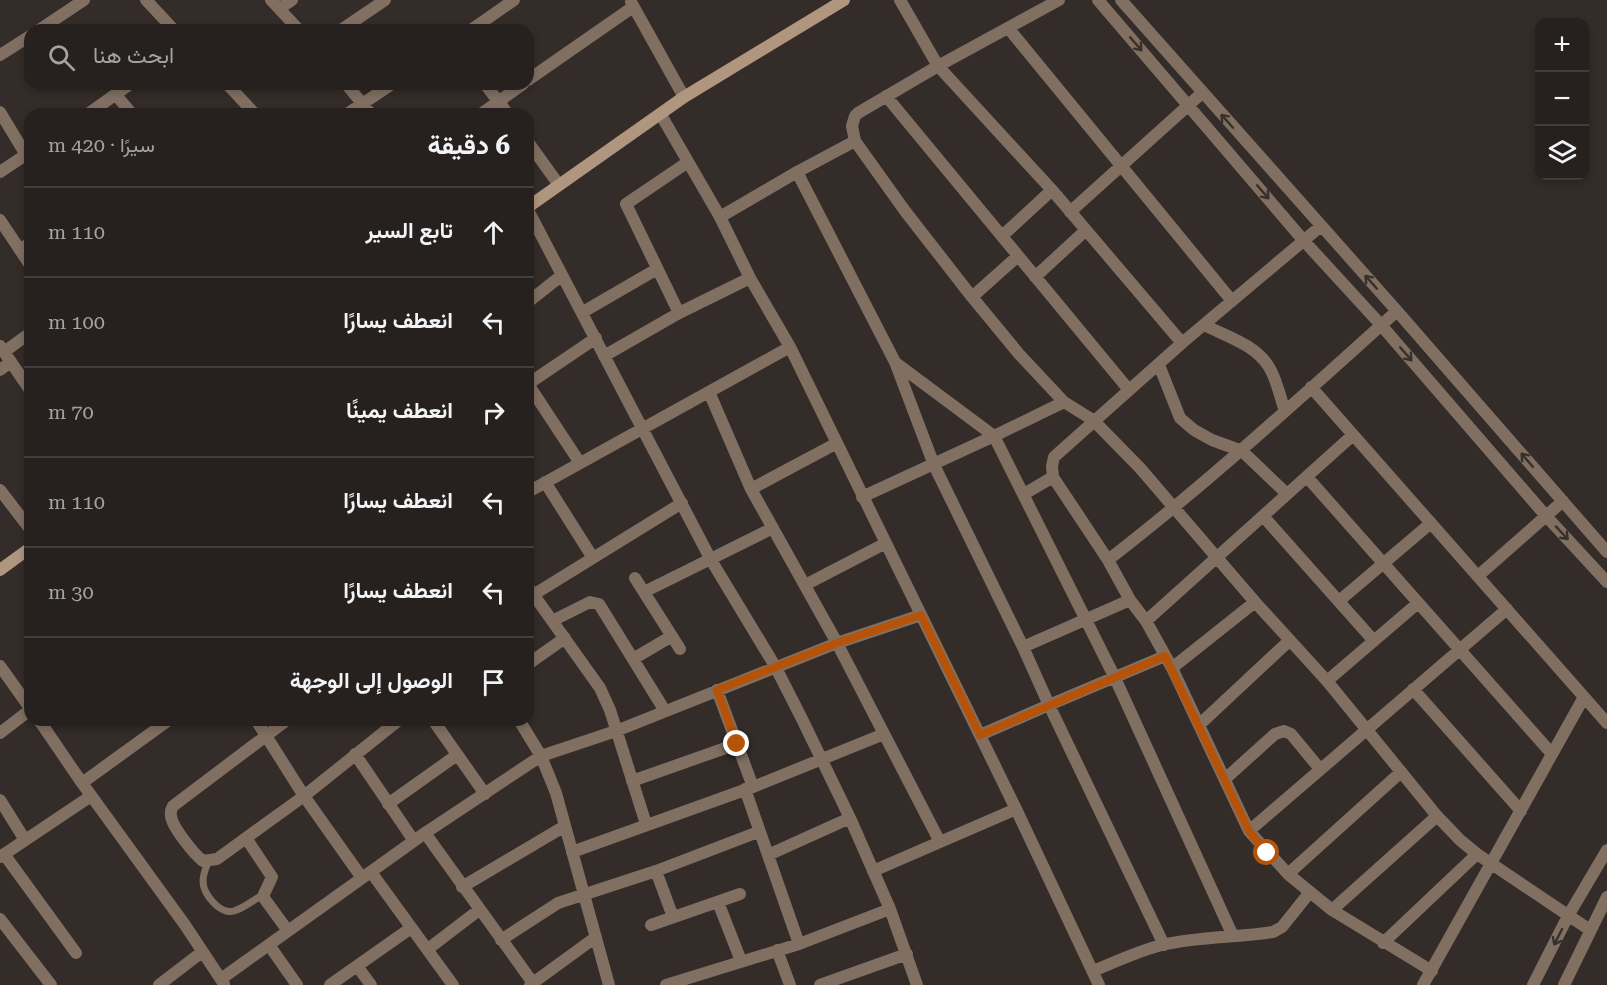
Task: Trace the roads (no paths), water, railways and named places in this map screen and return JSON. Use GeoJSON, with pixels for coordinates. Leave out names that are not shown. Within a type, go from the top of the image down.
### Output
{"type":"FeatureCollection","features":[{"type":"Feature","properties":{"kind":"main road"},"geometry":{"type":"LineString","coordinates":[[534,204],[684,98],[844,0]]}},
{"type":"Feature","properties":{"kind":"main road"},"geometry":{"type":"LineString","coordinates":[[0,570],[24,552]]}},
{"type":"Feature","properties":{"kind":"street"},"geometry":{"type":"LineString","coordinates":[[48,24],[84,0]]}},
{"type":"Feature","properties":{"kind":"street"},"geometry":{"type":"LineString","coordinates":[[146,0],[168,24]]}},
{"type":"Feature","properties":{"kind":"street"},"geometry":{"type":"LineString","coordinates":[[292,0],[275,4],[293,24]]}},
{"type":"Feature","properties":{"kind":"street"},"geometry":{"type":"LineString","coordinates":[[350,24],[385,0]]}},
{"type":"Feature","properties":{"kind":"street"},"geometry":{"type":"LineString","coordinates":[[480,24],[514,0]]}},
{"type":"Feature","properties":{"kind":"street"},"geometry":{"type":"LineString","coordinates":[[900,0],[938,66],[1052,190],[1182,343]]}},
{"type":"Feature","properties":{"kind":"street"},"geometry":{"type":"LineString","coordinates":[[1059,0],[938,66],[855,116],[852,130],[855,141],[905,211],[1019,354],[1064,402],[1093,420],[1176,507],[1255,602],[1327,681],[1437,816],[1477,854],[1590,930]]}},
{"type":"Feature","properties":{"kind":"street"},"geometry":{"type":"LineString","coordinates":[[1098,0],[1305,241],[1546,516],[1607,582]]}},
{"type":"Feature","properties":{"kind":"street"},"geometry":{"type":"LineString","coordinates":[[1121,0],[1607,552]]}},
{"type":"Feature","properties":{"kind":"street"},"geometry":{"type":"LineString","coordinates":[[534,76],[632,3],[684,98]]}},
{"type":"Feature","properties":{"kind":"street"},"geometry":{"type":"LineString","coordinates":[[1009,29],[1232,301]]}},
{"type":"Feature","properties":{"kind":"street"},"geometry":{"type":"LineString","coordinates":[[0,55],[24,40]]}},
{"type":"Feature","properties":{"kind":"street"},"geometry":{"type":"LineString","coordinates":[[97,108],[122,90]]}},
{"type":"Feature","properties":{"kind":"street"},"geometry":{"type":"LineString","coordinates":[[233,90],[249,108]]}},
{"type":"Feature","properties":{"kind":"street"},"geometry":{"type":"LineString","coordinates":[[351,90],[366,108]]}},
{"type":"Feature","properties":{"kind":"street"},"geometry":{"type":"LineString","coordinates":[[357,108],[383,90]]}},
{"type":"Feature","properties":{"kind":"street"},"geometry":{"type":"LineString","coordinates":[[490,90],[503,108]]}},
{"type":"Feature","properties":{"kind":"street"},"geometry":{"type":"LineString","coordinates":[[489,108],[514,90]]}},
{"type":"Feature","properties":{"kind":"street"},"geometry":{"type":"LineString","coordinates":[[1070,212],[1202,93]]}},
{"type":"Feature","properties":{"kind":"street"},"geometry":{"type":"LineString","coordinates":[[117,94],[128,108]]}},
{"type":"Feature","properties":{"kind":"street"},"geometry":{"type":"LineString","coordinates":[[886,96],[1129,390]]}},
{"type":"Feature","properties":{"kind":"street"},"geometry":{"type":"LineString","coordinates":[[0,112],[24,148]]}},
{"type":"Feature","properties":{"kind":"street"},"geometry":{"type":"LineString","coordinates":[[661,115],[720,217],[750,279],[790,346],[1016,809],[1099,985]]}},
{"type":"Feature","properties":{"kind":"street"},"geometry":{"type":"LineString","coordinates":[[720,217],[796,172],[855,141]]}},
{"type":"Feature","properties":{"kind":"street"},"geometry":{"type":"LineString","coordinates":[[534,150],[559,185]]}},
{"type":"Feature","properties":{"kind":"street"},"geometry":{"type":"LineString","coordinates":[[0,171],[24,156]]}},
{"type":"Feature","properties":{"kind":"street"},"geometry":{"type":"LineString","coordinates":[[680,313],[626,204],[688,162]]}},
{"type":"Feature","properties":{"kind":"street"},"geometry":{"type":"LineString","coordinates":[[796,172],[896,362],[934,465],[1164,945]]}},
{"type":"Feature","properties":{"kind":"street"},"geometry":{"type":"LineString","coordinates":[[1002,236],[1052,190]]}},
{"type":"Feature","properties":{"kind":"street"},"geometry":{"type":"LineString","coordinates":[[0,220],[24,246]]}},
{"type":"Feature","properties":{"kind":"street"},"geometry":{"type":"LineString","coordinates":[[534,220],[711,560],[775,666],[850,818],[890,909],[917,985]]}},
{"type":"Feature","properties":{"kind":"street"},"geometry":{"type":"LineString","coordinates":[[1321,226],[1204,324],[1056,454],[1052,466],[1053,477],[1108,560],[1130,600],[1146,621],[1172,668],[1249,831],[1288,874],[1332,910],[1432,971]]}},
{"type":"Feature","properties":{"kind":"street"},"geometry":{"type":"LineString","coordinates":[[1035,277],[1085,231]]}},
{"type":"Feature","properties":{"kind":"street"},"geometry":{"type":"LineString","coordinates":[[972,297],[1018,256]]}},
{"type":"Feature","properties":{"kind":"street"},"geometry":{"type":"LineString","coordinates":[[583,312],[657,269]]}},
{"type":"Feature","properties":{"kind":"street"},"geometry":{"type":"LineString","coordinates":[[534,297],[561,276]]}},
{"type":"Feature","properties":{"kind":"street"},"geometry":{"type":"LineString","coordinates":[[604,356],[680,313],[750,279]]}},
{"type":"Feature","properties":{"kind":"street"},"geometry":{"type":"LineString","coordinates":[[1108,560],[1242,451],[1397,311]]}},
{"type":"Feature","properties":{"kind":"street"},"geometry":{"type":"LineString","coordinates":[[1204,324],[1250,348],[1263,358],[1271,371],[1285,411]]}},
{"type":"Feature","properties":{"kind":"street"},"geometry":{"type":"LineString","coordinates":[[0,370],[5,353],[24,338]]}},
{"type":"Feature","properties":{"kind":"street"},"geometry":{"type":"LineString","coordinates":[[534,380],[596,338]]}},
{"type":"Feature","properties":{"kind":"street"},"geometry":{"type":"LineString","coordinates":[[534,488],[790,346]]}},
{"type":"Feature","properties":{"kind":"street"},"geometry":{"type":"LineString","coordinates":[[5,353],[24,381]]}},
{"type":"Feature","properties":{"kind":"street"},"geometry":{"type":"LineString","coordinates":[[896,362],[994,436],[1115,678],[1233,936]]}},
{"type":"Feature","properties":{"kind":"street"},"geometry":{"type":"LineString","coordinates":[[1159,365],[1180,418],[1203,435],[1242,451],[1287,494]]}},
{"type":"Feature","properties":{"kind":"street"},"geometry":{"type":"LineString","coordinates":[[1311,387],[1607,723]]}},
{"type":"Feature","properties":{"kind":"street"},"geometry":{"type":"LineString","coordinates":[[709,392],[751,489],[837,643],[940,842]]}},
{"type":"Feature","properties":{"kind":"street"},"geometry":{"type":"LineString","coordinates":[[534,393],[580,464]]}},
{"type":"Feature","properties":{"kind":"street"},"geometry":{"type":"LineString","coordinates":[[862,497],[1064,402]]}},
{"type":"Feature","properties":{"kind":"street"},"geometry":{"type":"LineString","coordinates":[[1146,621],[1218,559],[1353,435]]}},
{"type":"Feature","properties":{"kind":"street"},"geometry":{"type":"LineString","coordinates":[[751,489],[837,442]]}},
{"type":"Feature","properties":{"kind":"street"},"geometry":{"type":"LineString","coordinates":[[1024,494],[1053,477]]}},
{"type":"Feature","properties":{"kind":"street"},"geometry":{"type":"LineString","coordinates":[[1306,477],[1384,562],[1458,651],[1552,754]]}},
{"type":"Feature","properties":{"kind":"street"},"geometry":{"type":"LineString","coordinates":[[545,482],[593,558]]}},
{"type":"Feature","properties":{"kind":"street"},"geometry":{"type":"LineString","coordinates":[[0,490],[24,521]]}},
{"type":"Feature","properties":{"kind":"street"},"geometry":{"type":"LineString","coordinates":[[1478,576],[1563,501]]}},
{"type":"Feature","properties":{"kind":"street"},"geometry":{"type":"LineString","coordinates":[[534,589],[593,558],[682,503]]}},
{"type":"Feature","properties":{"kind":"street"},"geometry":{"type":"LineString","coordinates":[[1263,516],[1374,640]]}},
{"type":"Feature","properties":{"kind":"street"},"geometry":{"type":"LineString","coordinates":[[1338,601],[1431,522]]}},
{"type":"Feature","properties":{"kind":"street"},"geometry":{"type":"LineString","coordinates":[[644,592],[773,528]]}},
{"type":"Feature","properties":{"kind":"street"},"geometry":{"type":"LineString","coordinates":[[805,585],[886,543]]}},
{"type":"Feature","properties":{"kind":"street"},"geometry":{"type":"LineString","coordinates":[[635,578],[680,649]]}},
{"type":"Feature","properties":{"kind":"street"},"geometry":{"type":"LineString","coordinates":[[534,595],[600,687],[646,824]]}},
{"type":"Feature","properties":{"kind":"street"},"geometry":{"type":"LineString","coordinates":[[1023,647],[1130,600]]}},
{"type":"Feature","properties":{"kind":"street"},"geometry":{"type":"LineString","coordinates":[[552,621],[590,602],[599,604],[665,711]]}},
{"type":"Feature","properties":{"kind":"street"},"geometry":{"type":"LineString","coordinates":[[1172,668],[1255,602]]}},
{"type":"Feature","properties":{"kind":"street"},"geometry":{"type":"LineString","coordinates":[[1327,681],[1418,603]]}},
{"type":"Feature","properties":{"kind":"street"},"geometry":{"type":"LineString","coordinates":[[1249,831],[1507,609]]}},
{"type":"Feature","properties":{"kind":"street"},"geometry":{"type":"LineString","coordinates":[[43,726],[223,982],[269,945],[425,833],[542,756],[616,731],[775,666],[921,615]]}},
{"type":"Feature","properties":{"kind":"street"},"geometry":{"type":"LineString","coordinates":[[633,659],[672,636]]}},
{"type":"Feature","properties":{"kind":"street"},"geometry":{"type":"LineString","coordinates":[[534,660],[565,638]]}},
{"type":"Feature","properties":{"kind":"street"},"geometry":{"type":"LineString","coordinates":[[1198,725],[1290,640]]}},
{"type":"Feature","properties":{"kind":"street"},"geometry":{"type":"LineString","coordinates":[[980,735],[1165,656]]}},
{"type":"Feature","properties":{"kind":"street"},"geometry":{"type":"LineString","coordinates":[[0,666],[24,700]]}},
{"type":"Feature","properties":{"kind":"street"},"geometry":{"type":"LineString","coordinates":[[1413,689],[1521,811]]}},
{"type":"Feature","properties":{"kind":"street"},"geometry":{"type":"LineString","coordinates":[[717,690],[737,744],[759,832],[799,944]]}},
{"type":"Feature","properties":{"kind":"street"},"geometry":{"type":"LineString","coordinates":[[1423,985],[1584,697]]}},
{"type":"Feature","properties":{"kind":"street"},"geometry":{"type":"LineString","coordinates":[[0,733],[24,714]]}},
{"type":"Feature","properties":{"kind":"street"},"geometry":{"type":"LineString","coordinates":[[82,783],[161,726]]}},
{"type":"Feature","properties":{"kind":"street"},"geometry":{"type":"LineString","coordinates":[[260,726],[304,796],[428,949],[453,985]]}},
{"type":"Feature","properties":{"kind":"street"},"geometry":{"type":"LineString","coordinates":[[279,726],[173,806],[170,811],[173,822],[196,855],[203,861],[217,859],[304,796],[391,726]]}},
{"type":"Feature","properties":{"kind":"street"},"geometry":{"type":"LineString","coordinates":[[437,726],[485,794]]}},
{"type":"Feature","properties":{"kind":"street"},"geometry":{"type":"LineString","coordinates":[[523,726],[542,756],[556,793],[609,985]]}},
{"type":"Feature","properties":{"kind":"street"},"geometry":{"type":"LineString","coordinates":[[1225,779],[1275,734],[1284,731],[1292,734],[1320,769]]}},
{"type":"Feature","properties":{"kind":"street"},"geometry":{"type":"LineString","coordinates":[[572,852],[749,788],[884,734]]}},
{"type":"Feature","properties":{"kind":"street"},"geometry":{"type":"LineString","coordinates":[[632,781],[737,744]]}},
{"type":"Feature","properties":{"kind":"street"},"geometry":{"type":"LineString","coordinates":[[355,754],[414,841]]}},
{"type":"Feature","properties":{"kind":"street"},"geometry":{"type":"LineString","coordinates":[[388,804],[457,754]]}},
{"type":"Feature","properties":{"kind":"street"},"geometry":{"type":"LineString","coordinates":[[1288,874],[1401,772]]}},
{"type":"Feature","properties":{"kind":"street"},"geometry":{"type":"LineString","coordinates":[[76,953],[2,855],[91,796]]}},
{"type":"Feature","properties":{"kind":"street"},"geometry":{"type":"LineString","coordinates":[[0,800],[25,840]]}},
{"type":"Feature","properties":{"kind":"street"},"geometry":{"type":"LineString","coordinates":[[873,872],[1016,809]]}},
{"type":"Feature","properties":{"kind":"street"},"geometry":{"type":"LineString","coordinates":[[1332,910],[1437,816]]}},
{"type":"Feature","properties":{"kind":"street"},"geometry":{"type":"LineString","coordinates":[[768,855],[850,818]]}},
{"type":"Feature","properties":{"kind":"street"},"geometry":{"type":"LineString","coordinates":[[462,887],[565,826]]}},
{"type":"Feature","properties":{"kind":"street"},"geometry":{"type":"LineString","coordinates":[[501,940],[558,903],[656,871],[759,832]]}},
{"type":"Feature","properties":{"kind":"street"},"geometry":{"type":"LineString","coordinates":[[425,833],[531,984],[596,937]]}},
{"type":"Feature","properties":{"kind":"street"},"geometry":{"type":"LineString","coordinates":[[246,838],[272,877],[264,898],[288,931]]}},
{"type":"Feature","properties":{"kind":"street"},"geometry":{"type":"LineString","coordinates":[[1533,985],[1607,850]]}},
{"type":"Feature","properties":{"kind":"street"},"geometry":{"type":"LineString","coordinates":[[1383,943],[1477,854]]}},
{"type":"Feature","properties":{"kind":"street"},"geometry":{"type":"LineString","coordinates":[[656,871],[674,917]]}},
{"type":"Feature","properties":{"kind":"street"},"geometry":{"type":"LineString","coordinates":[[1093,971],[1145,950],[1164,945],[1188,940],[1277,931],[1310,892]]}},
{"type":"Feature","properties":{"kind":"street"},"geometry":{"type":"LineString","coordinates":[[651,925],[740,894]]}},
{"type":"Feature","properties":{"kind":"street"},"geometry":{"type":"LineString","coordinates":[[1563,985],[1607,897]]}},
{"type":"Feature","properties":{"kind":"street"},"geometry":{"type":"LineString","coordinates":[[718,902],[741,961]]}},
{"type":"Feature","properties":{"kind":"street"},"geometry":{"type":"LineString","coordinates":[[670,984],[799,944],[890,909]]}},
{"type":"Feature","properties":{"kind":"street"},"geometry":{"type":"LineString","coordinates":[[428,949],[479,910]]}},
{"type":"Feature","properties":{"kind":"street"},"geometry":{"type":"LineString","coordinates":[[0,920],[51,985]]}},
{"type":"Feature","properties":{"kind":"street"},"geometry":{"type":"LineString","coordinates":[[330,985],[411,928]]}},
{"type":"Feature","properties":{"kind":"street"},"geometry":{"type":"LineString","coordinates":[[269,945],[297,985]]}},
{"type":"Feature","properties":{"kind":"street"},"geometry":{"type":"LineString","coordinates":[[777,950],[790,985]]}},
{"type":"Feature","properties":{"kind":"street"},"geometry":{"type":"LineString","coordinates":[[159,985],[202,952]]}},
{"type":"Feature","properties":{"kind":"street"},"geometry":{"type":"LineString","coordinates":[[820,985],[907,954]]}},
{"type":"Feature","properties":{"kind":"street"},"geometry":{"type":"LineString","coordinates":[[357,966],[371,985]]}},
{"type":"Feature","properties":{"kind":"lane"},"geometry":{"type":"LineString","coordinates":[[208,862],[203,881],[204,887],[217,906],[226,911],[234,911],[264,894]]}}]}
